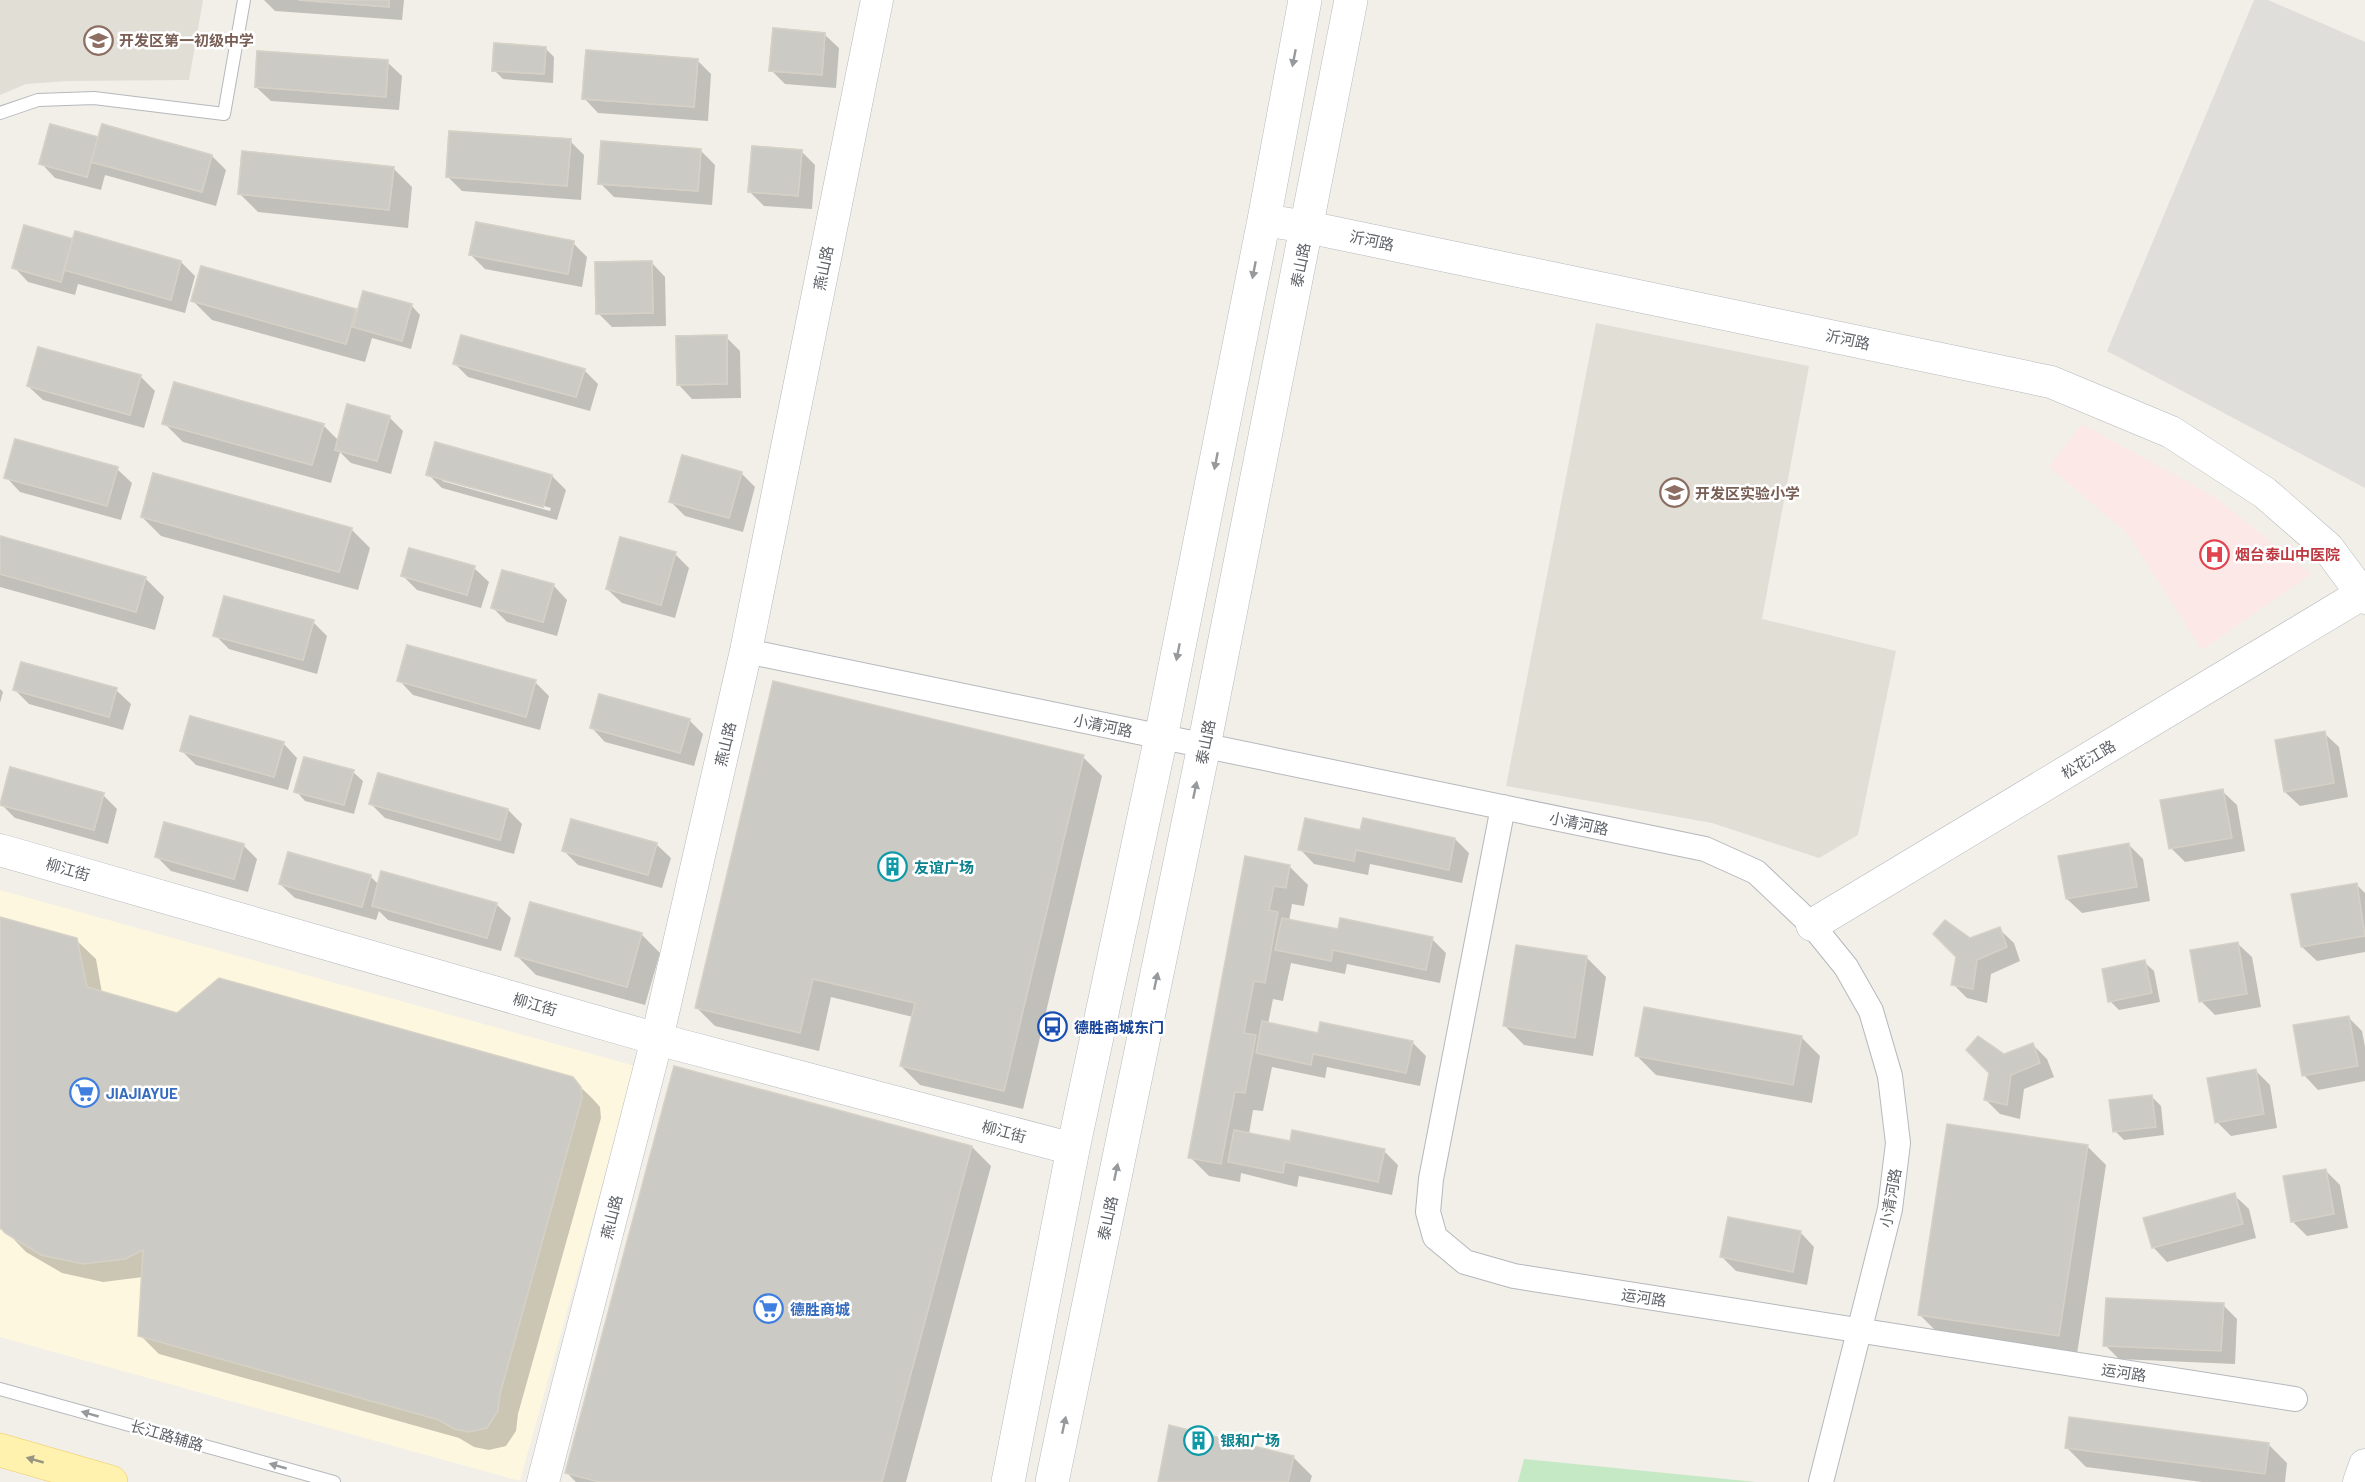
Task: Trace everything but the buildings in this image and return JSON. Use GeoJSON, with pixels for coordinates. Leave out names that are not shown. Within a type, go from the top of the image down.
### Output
{"type":"FeatureCollection","features":[{"type":"Feature","properties":{"kind":"main road"},"geometry":{"type":"LineString","coordinates":[[1008,1482],[1072,1149],[1161,737],[1264,220],[1305,0]]}},
{"type":"Feature","properties":{"kind":"main road","name":"泰山路"},"geometry":{"type":"LineString","coordinates":[[1052,1482],[1204,746],[1351,0]]}},
{"type":"Feature","properties":{"kind":"main road"},"geometry":{"type":"LineString","coordinates":[[0,1450],[111,1482]]}},
{"type":"Feature","properties":{"kind":"street","name":"燕山路"},"geometry":{"type":"LineString","coordinates":[[543,1482],[657,1039],[746,651],[877,0]]}},
{"type":"Feature","properties":{"kind":"street","name":"沂河路"},"geometry":{"type":"LineString","coordinates":[[1264,220],[1307,227],[2051,382],[2171,432],[2265,493],[2328,548],[2364,595]]}},
{"type":"Feature","properties":{"kind":"street","name":"松花江路"},"geometry":{"type":"LineString","coordinates":[[1812,925],[2364,595]]}},
{"type":"Feature","properties":{"kind":"street","name":"小清河路"},"geometry":{"type":"LineString","coordinates":[[746,651],[1705,849],[1756,872],[1812,925],[1846,967],[1871,1011],[1890,1076],[1898,1143],[1890,1209],[1821,1482]]}},
{"type":"Feature","properties":{"kind":"street","name":"运河路"},"geometry":{"type":"LineString","coordinates":[[1503,807],[1431,1179],[1428,1212],[1435,1237],[1465,1262],[1514,1276],[2295,1399]]}},
{"type":"Feature","properties":{"kind":"street","name":"柳江街"},"geometry":{"type":"LineString","coordinates":[[0,850],[657,1039],[1072,1149]]}},
{"type":"Feature","properties":{"kind":"street"},"geometry":{"type":"LineString","coordinates":[[2360,1482],[2365,1465]]}},
{"type":"Feature","properties":{"kind":"lane"},"geometry":{"type":"LineString","coordinates":[[0,113],[38,100],[94,98],[224,114],[244,0]]}},
{"type":"Feature","properties":{"kind":"lane","name":"长江路辅路"},"geometry":{"type":"LineString","coordinates":[[0,1389],[334,1482]]}},
{"type":"Feature","properties":{"kind":"shaded area","name":"开发区第一初级中学"},"geometry":{"type":"Polygon","coordinates":[[[0,0],[203,0],[189,80],[68,81],[26,84],[0,95],[0,0]]]}},
{"type":"Feature","properties":{"kind":"shaded area"},"geometry":{"type":"Polygon","coordinates":[[[2254,0],[2268,0],[2365,42],[2365,488],[2107,351],[2254,0]]]}},
{"type":"Feature","properties":{"kind":"shaded area","name":"开发区实验小学"},"geometry":{"type":"Polygon","coordinates":[[[1596,323],[1809,366],[1762,619],[1896,651],[1858,835],[1819,858],[1712,823],[1506,786],[1596,323]]]}},
{"type":"Feature","properties":{"kind":"shaded area","name":"烟台泰山中医院"},"geometry":{"type":"Polygon","coordinates":[[[2082,424],[2215,497],[2311,574],[2202,650],[2128,534],[2049,467],[2082,424]]]}},
{"type":"Feature","properties":{"kind":"shaded area"},"geometry":{"type":"Polygon","coordinates":[[[0,890],[635,1066],[520,1481],[0,1337],[0,890]]]}},
{"type":"Feature","properties":{"kind":"green space"},"geometry":{"type":"Polygon","coordinates":[[[1524,1459],[1756,1482],[1518,1482],[1524,1459]]]}},
{"type":"Feature","properties":{"kind":"place","name":"开发区第一初级中学"},"geometry":{"type":"Point","coordinates":[98,40]}},
{"type":"Feature","properties":{"kind":"place","name":"开发区实验小学"},"geometry":{"type":"Point","coordinates":[1674,493]}},
{"type":"Feature","properties":{"kind":"place","name":"烟台泰山中医院"},"geometry":{"type":"Point","coordinates":[2214,554]}},
{"type":"Feature","properties":{"kind":"place","name":"友谊广场"},"geometry":{"type":"Point","coordinates":[893,867]}},
{"type":"Feature","properties":{"kind":"place","name":"德胜商城东门"},"geometry":{"type":"Point","coordinates":[1053,1027]}},
{"type":"Feature","properties":{"kind":"place","name":"JIAJIAYUE"},"geometry":{"type":"Point","coordinates":[85,1093]}},
{"type":"Feature","properties":{"kind":"place","name":"德胜商城"},"geometry":{"type":"Point","coordinates":[769,1309]}},
{"type":"Feature","properties":{"kind":"place","name":"银和广场"},"geometry":{"type":"Point","coordinates":[1199,1440]}}]}
